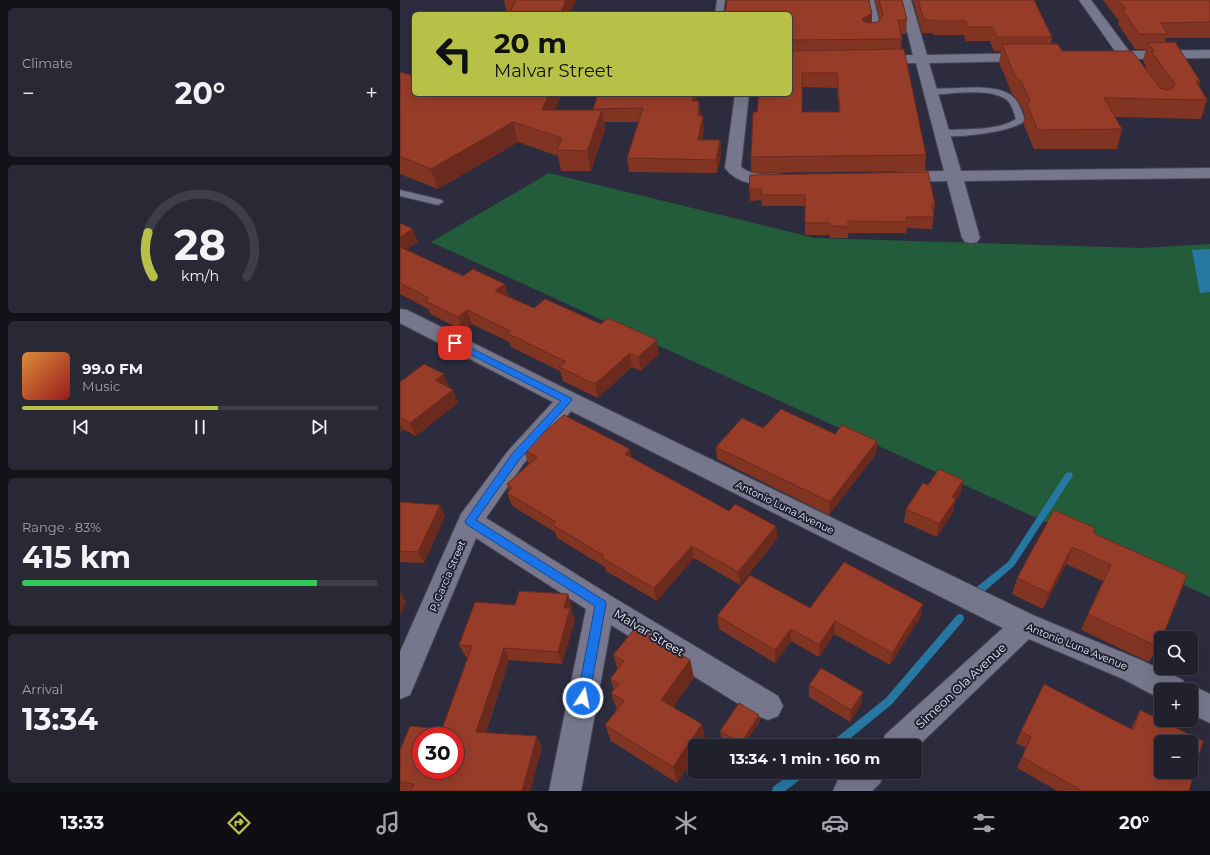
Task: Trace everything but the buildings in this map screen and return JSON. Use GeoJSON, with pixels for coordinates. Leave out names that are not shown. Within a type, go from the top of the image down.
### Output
{"type":"FeatureCollection","features":[{"type":"Feature","properties":{"kind":"street"},"geometry":{"type":"LineString","coordinates":[[905,0],[971,238]]}},
{"type":"Feature","properties":{"kind":"street"},"geometry":{"type":"LineString","coordinates":[[1085,0],[1139,73]]}},
{"type":"Feature","properties":{"kind":"street"},"geometry":{"type":"LineString","coordinates":[[1094,56],[1210,54]]}},
{"type":"Feature","properties":{"kind":"street"},"geometry":{"type":"LineString","coordinates":[[867,60],[1039,57]]}},
{"type":"Feature","properties":{"kind":"street"},"geometry":{"type":"LineString","coordinates":[[742,96],[733,168],[742,176],[753,180],[792,179]]}},
{"type":"Feature","properties":{"kind":"street"},"geometry":{"type":"LineString","coordinates":[[884,178],[1210,173]]}},
{"type":"Feature","properties":{"kind":"street","name":"Antonio Luna Avenue"},"geometry":{"type":"LineString","coordinates":[[402,319],[1025,625],[1133,670],[1159,683]]}},
{"type":"Feature","properties":{"kind":"street","name":"P. Garcia Street"},"geometry":{"type":"LineString","coordinates":[[400,685],[470,521],[516,457],[568,400]]}},
{"type":"Feature","properties":{"kind":"street","name":"Malvar Street"},"geometry":{"type":"LineString","coordinates":[[470,521],[601,604],[768,706]]}},
{"type":"Feature","properties":{"kind":"street"},"geometry":{"type":"LineString","coordinates":[[565,791],[601,604]]}},
{"type":"Feature","properties":{"kind":"street","name":"Simeon Ola Avenue"},"geometry":{"type":"LineString","coordinates":[[903,739],[1025,625]]}},
{"type":"Feature","properties":{"kind":"street"},"geometry":{"type":"LineString","coordinates":[[1198,703],[1210,709]]}},
{"type":"Feature","properties":{"kind":"street"},"geometry":{"type":"LineString","coordinates":[[849,791],[862,779]]}},
{"type":"Feature","properties":{"kind":"lane"},"geometry":{"type":"LineString","coordinates":[[719,12],[721,0]]}},
{"type":"Feature","properties":{"kind":"lane"},"geometry":{"type":"LineString","coordinates":[[867,33],[874,32],[877,29],[870,0]]}},
{"type":"Feature","properties":{"kind":"lane"},"geometry":{"type":"LineString","coordinates":[[930,92],[985,91],[1004,94],[1012,99],[1021,120],[1018,124],[1006,128],[942,134]]}},
{"type":"Feature","properties":{"kind":"lane"},"geometry":{"type":"LineString","coordinates":[[400,193],[438,202]]}},
{"type":"Feature","properties":{"kind":"green space"},"geometry":{"type":"Polygon","coordinates":[[[549,173],[815,238],[1142,248],[1210,244],[1210,597],[431,242],[549,173]]]}},
{"type":"Feature","properties":{"kind":"water"},"geometry":{"type":"Polygon","coordinates":[[[1210,249],[1210,292],[1200,293],[1192,250],[1210,249]]]}},
{"type":"Feature","properties":{"kind":"waterway"},"geometry":{"type":"LineString","coordinates":[[976,593],[1011,564],[1069,475]]}},
{"type":"Feature","properties":{"kind":"waterway"},"geometry":{"type":"LineString","coordinates":[[842,739],[889,701],[960,618]]}},
{"type":"Feature","properties":{"kind":"waterway"},"geometry":{"type":"LineString","coordinates":[[777,791],[792,779]]}},
{"type":"Feature","properties":{"kind":"route"},"geometry":{"type":"LineString","coordinates":[[455,343],[568,400],[516,457],[470,521],[601,604],[583,698]]}}]}
